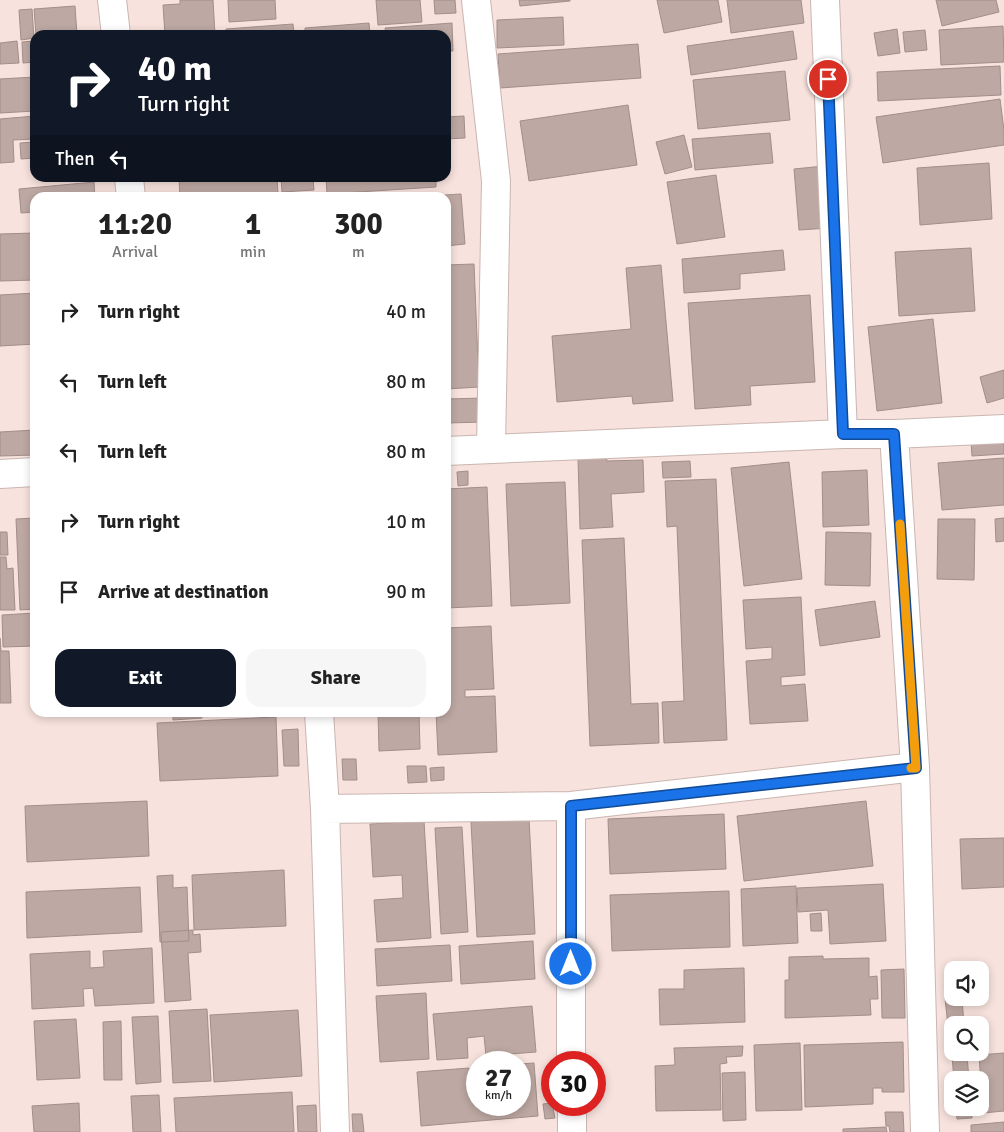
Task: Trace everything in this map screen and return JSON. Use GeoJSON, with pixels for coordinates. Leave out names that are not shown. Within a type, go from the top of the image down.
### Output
{"type":"FeatureCollection","features":[{"type":"Feature","properties":{"kind":"street"},"geometry":{"type":"LineString","coordinates":[[112,0],[115,30]]}},
{"type":"Feature","properties":{"kind":"street"},"geometry":{"type":"LineString","coordinates":[[476,0],[496,181],[491,448]]}},
{"type":"Feature","properties":{"kind":"street"},"geometry":{"type":"LineString","coordinates":[[825,0],[843,434]]}},
{"type":"Feature","properties":{"kind":"street"},"geometry":{"type":"LineString","coordinates":[[451,451],[1004,429]]}},
{"type":"Feature","properties":{"kind":"street"},"geometry":{"type":"LineString","coordinates":[[894,434],[916,768],[925,1132]]}},
{"type":"Feature","properties":{"kind":"street"},"geometry":{"type":"LineString","coordinates":[[0,474],[30,472]]}},
{"type":"Feature","properties":{"kind":"street"},"geometry":{"type":"LineString","coordinates":[[319,717],[325,809],[335,1132]]}},
{"type":"Feature","properties":{"kind":"street"},"geometry":{"type":"LineString","coordinates":[[325,809],[571,806],[916,768]]}},
{"type":"Feature","properties":{"kind":"street"},"geometry":{"type":"LineString","coordinates":[[571,806],[572,1051]]}},
{"type":"Feature","properties":{"kind":"street"},"geometry":{"type":"LineString","coordinates":[[572,1116],[572,1132]]}},
{"type":"Feature","properties":{"kind":"building"},"geometry":{"type":"Polygon","coordinates":[[[180,0],[213,0],[215,30],[165,30],[163,5],[180,4],[180,0]]]}},
{"type":"Feature","properties":{"kind":"building"},"geometry":{"type":"Polygon","coordinates":[[[228,0],[275,0],[276,19],[229,22],[228,0]]]}},
{"type":"Feature","properties":{"kind":"building"},"geometry":{"type":"Polygon","coordinates":[[[376,0],[420,0],[422,22],[378,25],[376,0]]]}},
{"type":"Feature","properties":{"kind":"building"},"geometry":{"type":"Polygon","coordinates":[[[434,0],[455,0],[456,13],[435,14],[434,0]]]}},
{"type":"Feature","properties":{"kind":"building"},"geometry":{"type":"Polygon","coordinates":[[[519,0],[570,0],[570,1],[520,6],[519,0]]]}},
{"type":"Feature","properties":{"kind":"building"},"geometry":{"type":"Polygon","coordinates":[[[657,0],[718,0],[722,22],[664,33],[657,0]]]}},
{"type":"Feature","properties":{"kind":"building"},"geometry":{"type":"Polygon","coordinates":[[[727,0],[801,0],[804,23],[731,33],[727,0]]]}},
{"type":"Feature","properties":{"kind":"building"},"geometry":{"type":"Polygon","coordinates":[[[936,0],[996,0],[999,12],[942,26],[936,0]]]}},
{"type":"Feature","properties":{"kind":"building"},"geometry":{"type":"Polygon","coordinates":[[[75,6],[77,30],[36,30],[34,9],[75,6]]]}},
{"type":"Feature","properties":{"kind":"building"},"geometry":{"type":"Polygon","coordinates":[[[32,9],[33,30],[30,30],[30,39],[21,40],[19,10],[32,9]]]}},
{"type":"Feature","properties":{"kind":"building"},"geometry":{"type":"Polygon","coordinates":[[[563,17],[564,45],[497,48],[497,20],[563,17]]]}},
{"type":"Feature","properties":{"kind":"building"},"geometry":{"type":"Polygon","coordinates":[[[369,23],[370,30],[305,30],[305,28],[369,23]]]}},
{"type":"Feature","properties":{"kind":"building"},"geometry":{"type":"Polygon","coordinates":[[[452,23],[453,51],[451,51],[451,30],[385,30],[385,28],[452,23]]]}},
{"type":"Feature","properties":{"kind":"building"},"geometry":{"type":"Polygon","coordinates":[[[293,24],[294,30],[226,30],[293,24]]]}},
{"type":"Feature","properties":{"kind":"building"},"geometry":{"type":"Polygon","coordinates":[[[1003,26],[1004,62],[941,65],[939,30],[1003,26]]]}},
{"type":"Feature","properties":{"kind":"building"},"geometry":{"type":"Polygon","coordinates":[[[897,29],[900,53],[878,56],[874,33],[897,29]]]}},
{"type":"Feature","properties":{"kind":"building"},"geometry":{"type":"Polygon","coordinates":[[[925,30],[927,50],[905,52],[903,32],[925,30]]]}},
{"type":"Feature","properties":{"kind":"building"},"geometry":{"type":"Polygon","coordinates":[[[793,31],[797,59],[691,75],[687,46],[793,31]]]}},
{"type":"Feature","properties":{"kind":"building"},"geometry":{"type":"Polygon","coordinates":[[[17,41],[19,63],[0,64],[0,43],[17,41]]]}},
{"type":"Feature","properties":{"kind":"building"},"geometry":{"type":"Polygon","coordinates":[[[30,41],[30,62],[23,63],[22,42],[30,41]]]}},
{"type":"Feature","properties":{"kind":"building"},"geometry":{"type":"Polygon","coordinates":[[[638,44],[641,78],[500,88],[498,54],[638,44]]]}},
{"type":"Feature","properties":{"kind":"building"},"geometry":{"type":"Polygon","coordinates":[[[1000,66],[1001,95],[878,101],[877,72],[1000,66]]]}},
{"type":"Feature","properties":{"kind":"building"},"geometry":{"type":"Polygon","coordinates":[[[785,71],[790,120],[698,129],[693,80],[785,71]]]}},
{"type":"Feature","properties":{"kind":"building"},"geometry":{"type":"Polygon","coordinates":[[[30,77],[30,111],[0,113],[0,79],[30,77]]]}},
{"type":"Feature","properties":{"kind":"building"},"geometry":{"type":"Polygon","coordinates":[[[1000,99],[1004,145],[883,163],[876,117],[1000,99]]]}},
{"type":"Feature","properties":{"kind":"building"},"geometry":{"type":"Polygon","coordinates":[[[628,105],[637,165],[529,181],[520,121],[628,105]]]}},
{"type":"Feature","properties":{"kind":"building"},"geometry":{"type":"Polygon","coordinates":[[[30,116],[30,139],[13,140],[14,162],[0,163],[0,119],[30,116]]]}},
{"type":"Feature","properties":{"kind":"building"},"geometry":{"type":"Polygon","coordinates":[[[464,116],[465,138],[451,139],[451,117],[464,116]]]}},
{"type":"Feature","properties":{"kind":"building"},"geometry":{"type":"Polygon","coordinates":[[[770,133],[773,163],[695,170],[692,139],[770,133]]]}},
{"type":"Feature","properties":{"kind":"building"},"geometry":{"type":"Polygon","coordinates":[[[684,135],[692,167],[665,174],[656,142],[684,135]]]}},
{"type":"Feature","properties":{"kind":"building"},"geometry":{"type":"Polygon","coordinates":[[[30,142],[30,158],[21,159],[20,143],[30,142]]]}},
{"type":"Feature","properties":{"kind":"building"},"geometry":{"type":"Polygon","coordinates":[[[989,163],[992,219],[920,225],[917,168],[989,163]]]}},
{"type":"Feature","properties":{"kind":"building"},"geometry":{"type":"Polygon","coordinates":[[[824,166],[829,228],[799,230],[794,169],[824,166]]]}},
{"type":"Feature","properties":{"kind":"building"},"geometry":{"type":"Polygon","coordinates":[[[716,175],[725,237],[677,244],[667,182],[716,175]]]}},
{"type":"Feature","properties":{"kind":"building"},"geometry":{"type":"Polygon","coordinates":[[[94,182],[95,192],[30,192],[30,212],[21,213],[19,189],[94,182]]]}},
{"type":"Feature","properties":{"kind":"building"},"geometry":{"type":"Polygon","coordinates":[[[179,182],[277,182],[278,192],[180,192],[179,182]]]}},
{"type":"Feature","properties":{"kind":"building"},"geometry":{"type":"Polygon","coordinates":[[[281,182],[313,182],[314,190],[282,192],[281,182]]]}},
{"type":"Feature","properties":{"kind":"building"},"geometry":{"type":"Polygon","coordinates":[[[326,182],[436,182],[436,187],[327,192],[326,182]]]}},
{"type":"Feature","properties":{"kind":"building"},"geometry":{"type":"Polygon","coordinates":[[[461,194],[465,244],[451,245],[451,195],[461,194]]]}},
{"type":"Feature","properties":{"kind":"building"},"geometry":{"type":"Polygon","coordinates":[[[30,233],[30,280],[0,281],[0,234],[30,233]]]}},
{"type":"Feature","properties":{"kind":"building"},"geometry":{"type":"Polygon","coordinates":[[[971,248],[975,311],[899,316],[895,252],[971,248]]]}},
{"type":"Feature","properties":{"kind":"building"},"geometry":{"type":"Polygon","coordinates":[[[783,250],[785,270],[740,274],[740,289],[684,293],[682,259],[783,250]]]}},
{"type":"Feature","properties":{"kind":"building"},"geometry":{"type":"Polygon","coordinates":[[[474,264],[479,387],[451,389],[451,265],[474,264]]]}},
{"type":"Feature","properties":{"kind":"building"},"geometry":{"type":"Polygon","coordinates":[[[661,265],[673,401],[633,404],[632,396],[557,402],[552,336],[631,329],[626,268],[661,265]]]}},
{"type":"Feature","properties":{"kind":"building"},"geometry":{"type":"Polygon","coordinates":[[[30,293],[30,344],[0,346],[0,295],[30,293]]]}},
{"type":"Feature","properties":{"kind":"building"},"geometry":{"type":"Polygon","coordinates":[[[810,295],[815,382],[750,386],[751,405],[695,409],[688,303],[810,295]]]}},
{"type":"Feature","properties":{"kind":"building"},"geometry":{"type":"Polygon","coordinates":[[[933,319],[942,403],[877,411],[868,327],[933,319]]]}},
{"type":"Feature","properties":{"kind":"building"},"geometry":{"type":"Polygon","coordinates":[[[1004,370],[1004,398],[987,403],[980,377],[1004,370]]]}},
{"type":"Feature","properties":{"kind":"building"},"geometry":{"type":"Polygon","coordinates":[[[485,398],[485,422],[451,423],[451,399],[485,398]]]}},
{"type":"Feature","properties":{"kind":"building"},"geometry":{"type":"Polygon","coordinates":[[[30,430],[30,455],[0,456],[0,432],[30,430]]]}},
{"type":"Feature","properties":{"kind":"building"},"geometry":{"type":"Polygon","coordinates":[[[1004,439],[1004,454],[972,456],[971,442],[1004,439]]]}},
{"type":"Feature","properties":{"kind":"building"},"geometry":{"type":"Polygon","coordinates":[[[606,456],[607,461],[643,460],[644,492],[611,494],[613,527],[580,529],[578,458],[606,456]]]}},
{"type":"Feature","properties":{"kind":"building"},"geometry":{"type":"Polygon","coordinates":[[[1004,458],[1004,505],[942,510],[938,463],[1004,458]]]}},
{"type":"Feature","properties":{"kind":"building"},"geometry":{"type":"Polygon","coordinates":[[[690,461],[691,477],[663,478],[662,462],[690,461]]]}},
{"type":"Feature","properties":{"kind":"building"},"geometry":{"type":"Polygon","coordinates":[[[789,462],[802,579],[744,586],[731,468],[789,462]]]}},
{"type":"Feature","properties":{"kind":"building"},"geometry":{"type":"Polygon","coordinates":[[[867,470],[869,525],[823,527],[822,472],[867,470]]]}},
{"type":"Feature","properties":{"kind":"building"},"geometry":{"type":"Polygon","coordinates":[[[468,471],[468,485],[458,486],[457,472],[468,471]]]}},
{"type":"Feature","properties":{"kind":"building"},"geometry":{"type":"Polygon","coordinates":[[[716,479],[727,740],[664,743],[662,702],[684,701],[677,526],[667,527],[665,481],[716,479]]]}},
{"type":"Feature","properties":{"kind":"building"},"geometry":{"type":"Polygon","coordinates":[[[565,482],[570,603],[511,606],[506,484],[565,482]]]}},
{"type":"Feature","properties":{"kind":"building"},"geometry":{"type":"Polygon","coordinates":[[[487,487],[492,606],[451,608],[451,489],[487,487]]]}},
{"type":"Feature","properties":{"kind":"building"},"geometry":{"type":"Polygon","coordinates":[[[30,518],[30,609],[20,610],[16,519],[30,518]]]}},
{"type":"Feature","properties":{"kind":"building"},"geometry":{"type":"Polygon","coordinates":[[[1004,518],[1004,541],[996,542],[995,519],[1004,518]]]}},
{"type":"Feature","properties":{"kind":"building"},"geometry":{"type":"Polygon","coordinates":[[[938,519],[975,519],[974,580],[937,579],[938,519]]]}},
{"type":"Feature","properties":{"kind":"building"},"geometry":{"type":"Polygon","coordinates":[[[0,532],[7,532],[8,555],[0,555],[0,532]]]}},
{"type":"Feature","properties":{"kind":"building"},"geometry":{"type":"Polygon","coordinates":[[[826,532],[871,533],[870,586],[825,585],[826,532]]]}},
{"type":"Feature","properties":{"kind":"building"},"geometry":{"type":"Polygon","coordinates":[[[624,538],[631,704],[658,703],[659,743],[590,746],[582,540],[624,538]]]}},
{"type":"Feature","properties":{"kind":"building"},"geometry":{"type":"Polygon","coordinates":[[[0,557],[6,557],[7,569],[13,568],[15,610],[0,610],[0,557]]]}},
{"type":"Feature","properties":{"kind":"building"},"geometry":{"type":"Polygon","coordinates":[[[801,597],[805,675],[781,677],[781,686],[805,684],[808,721],[750,724],[746,661],[772,659],[772,647],[746,649],[743,600],[801,597]]]}},
{"type":"Feature","properties":{"kind":"building"},"geometry":{"type":"Polygon","coordinates":[[[875,601],[880,637],[820,646],[815,610],[875,601]]]}},
{"type":"Feature","properties":{"kind":"building"},"geometry":{"type":"Polygon","coordinates":[[[30,613],[30,646],[3,647],[2,615],[30,613]]]}},
{"type":"Feature","properties":{"kind":"building"},"geometry":{"type":"Polygon","coordinates":[[[491,626],[494,689],[465,690],[465,697],[495,696],[497,752],[438,755],[436,717],[451,717],[451,628],[491,626]]]}},
{"type":"Feature","properties":{"kind":"building"},"geometry":{"type":"Polygon","coordinates":[[[0,638],[1,651],[9,651],[11,703],[0,703],[0,638]]]}},
{"type":"Feature","properties":{"kind":"building"},"geometry":{"type":"Polygon","coordinates":[[[173,717],[202,717],[202,718],[173,720],[173,717]]]}},
{"type":"Feature","properties":{"kind":"building"},"geometry":{"type":"Polygon","coordinates":[[[276,717],[278,776],[160,781],[157,723],[276,717]]]}},
{"type":"Feature","properties":{"kind":"building"},"geometry":{"type":"Polygon","coordinates":[[[378,717],[419,717],[420,749],[379,751],[378,717]]]}},
{"type":"Feature","properties":{"kind":"building"},"geometry":{"type":"Polygon","coordinates":[[[298,729],[299,766],[284,766],[282,730],[298,729]]]}},
{"type":"Feature","properties":{"kind":"building"},"geometry":{"type":"Polygon","coordinates":[[[342,759],[356,759],[357,780],[343,780],[342,759]]]}},
{"type":"Feature","properties":{"kind":"building"},"geometry":{"type":"Polygon","coordinates":[[[407,766],[426,766],[427,782],[408,783],[407,766]]]}},
{"type":"Feature","properties":{"kind":"building"},"geometry":{"type":"Polygon","coordinates":[[[444,767],[444,780],[431,781],[430,768],[444,767]]]}},
{"type":"Feature","properties":{"kind":"building"},"geometry":{"type":"Polygon","coordinates":[[[147,801],[149,856],[27,862],[25,806],[147,801]]]}},
{"type":"Feature","properties":{"kind":"building"},"geometry":{"type":"Polygon","coordinates":[[[866,801],[873,866],[744,881],[737,816],[866,801]]]}},
{"type":"Feature","properties":{"kind":"building"},"geometry":{"type":"Polygon","coordinates":[[[724,814],[726,869],[610,874],[608,819],[724,814]]]}},
{"type":"Feature","properties":{"kind":"building"},"geometry":{"type":"Polygon","coordinates":[[[529,819],[535,934],[477,937],[471,822],[529,819]]]}},
{"type":"Feature","properties":{"kind":"building"},"geometry":{"type":"Polygon","coordinates":[[[424,821],[431,938],[377,942],[374,900],[403,898],[402,875],[373,877],[370,824],[424,821]]]}},
{"type":"Feature","properties":{"kind":"building"},"geometry":{"type":"Polygon","coordinates":[[[462,827],[468,932],[441,934],[435,828],[462,827]]]}},
{"type":"Feature","properties":{"kind":"building"},"geometry":{"type":"Polygon","coordinates":[[[1004,838],[1004,887],[962,889],[960,839],[1004,838]]]}},
{"type":"Feature","properties":{"kind":"building"},"geometry":{"type":"Polygon","coordinates":[[[284,870],[286,926],[194,930],[192,875],[284,870]]]}},
{"type":"Feature","properties":{"kind":"building"},"geometry":{"type":"Polygon","coordinates":[[[173,875],[173,888],[187,887],[189,941],[160,942],[157,876],[173,875]]]}},
{"type":"Feature","properties":{"kind":"building"},"geometry":{"type":"Polygon","coordinates":[[[883,884],[886,941],[830,944],[828,910],[798,912],[797,888],[883,884]]]}},
{"type":"Feature","properties":{"kind":"building"},"geometry":{"type":"Polygon","coordinates":[[[796,886],[798,943],[743,946],[741,889],[796,886]]]}},
{"type":"Feature","properties":{"kind":"building"},"geometry":{"type":"Polygon","coordinates":[[[140,887],[142,932],[27,938],[26,892],[140,887]]]}},
{"type":"Feature","properties":{"kind":"building"},"geometry":{"type":"Polygon","coordinates":[[[729,891],[730,947],[612,951],[610,895],[729,891]]]}},
{"type":"Feature","properties":{"kind":"building"},"geometry":{"type":"Polygon","coordinates":[[[821,913],[822,931],[811,931],[810,914],[821,913]]]}},
{"type":"Feature","properties":{"kind":"building"},"geometry":{"type":"Polygon","coordinates":[[[193,930],[193,935],[200,934],[201,952],[188,953],[191,1000],[165,1002],[161,932],[193,930]]]}},
{"type":"Feature","properties":{"kind":"building"},"geometry":{"type":"Polygon","coordinates":[[[533,941],[535,979],[461,984],[459,946],[533,941]]]}},
{"type":"Feature","properties":{"kind":"building"},"geometry":{"type":"Polygon","coordinates":[[[450,945],[452,981],[377,986],[375,949],[450,945]]]}},
{"type":"Feature","properties":{"kind":"building"},"geometry":{"type":"Polygon","coordinates":[[[152,948],[154,1003],[95,1006],[93,988],[83,989],[84,1006],[32,1009],[30,954],[90,951],[90,968],[104,967],[103,951],[152,948]]]}},
{"type":"Feature","properties":{"kind":"building"},"geometry":{"type":"Polygon","coordinates":[[[823,956],[823,959],[869,958],[869,977],[877,976],[878,999],[870,999],[871,1015],[785,1018],[785,980],[789,980],[789,957],[823,956]]]}},
{"type":"Feature","properties":{"kind":"building"},"geometry":{"type":"Polygon","coordinates":[[[744,968],[745,1022],[660,1025],[659,989],[684,989],[684,970],[744,968]]]}},
{"type":"Feature","properties":{"kind":"building"},"geometry":{"type":"Polygon","coordinates":[[[904,969],[905,1018],[882,1018],[881,970],[904,969]]]}},
{"type":"Feature","properties":{"kind":"building"},"geometry":{"type":"Polygon","coordinates":[[[426,993],[429,1059],[380,1062],[376,996],[426,993]]]}},
{"type":"Feature","properties":{"kind":"building"},"geometry":{"type":"Polygon","coordinates":[[[532,1006],[536,1052],[486,1051],[484,1036],[467,1038],[466,1058],[437,1060],[433,1014],[532,1006]]]}},
{"type":"Feature","properties":{"kind":"building"},"geometry":{"type":"Polygon","coordinates":[[[946,1006],[963,1006],[963,1016],[947,1016],[946,1006]]]}},
{"type":"Feature","properties":{"kind":"building"},"geometry":{"type":"Polygon","coordinates":[[[207,1009],[211,1081],[173,1083],[169,1011],[207,1009]]]}},
{"type":"Feature","properties":{"kind":"building"},"geometry":{"type":"Polygon","coordinates":[[[298,1010],[302,1076],[214,1082],[210,1015],[298,1010]]]}},
{"type":"Feature","properties":{"kind":"building"},"geometry":{"type":"Polygon","coordinates":[[[158,1016],[161,1082],[136,1084],[132,1017],[158,1016]]]}},
{"type":"Feature","properties":{"kind":"building"},"geometry":{"type":"Polygon","coordinates":[[[76,1019],[80,1078],[37,1080],[34,1021],[76,1019]]]}},
{"type":"Feature","properties":{"kind":"building"},"geometry":{"type":"Polygon","coordinates":[[[121,1021],[122,1080],[104,1080],[103,1022],[121,1021]]]}},
{"type":"Feature","properties":{"kind":"building"},"geometry":{"type":"Polygon","coordinates":[[[903,1042],[904,1092],[882,1092],[882,1088],[873,1088],[873,1104],[805,1107],[804,1045],[903,1042]]]}},
{"type":"Feature","properties":{"kind":"building"},"geometry":{"type":"Polygon","coordinates":[[[800,1043],[802,1110],[756,1111],[754,1045],[800,1043]]]}},
{"type":"Feature","properties":{"kind":"building"},"geometry":{"type":"Polygon","coordinates":[[[743,1046],[742,1056],[726,1057],[727,1063],[720,1064],[721,1110],[656,1111],[655,1066],[675,1065],[674,1048],[743,1046]]]}},
{"type":"Feature","properties":{"kind":"building"},"geometry":{"type":"Polygon","coordinates":[[[1004,1053],[1004,1111],[989,1112],[989,1071],[980,1071],[979,1061],[989,1061],[989,1054],[1004,1053]]]}},
{"type":"Feature","properties":{"kind":"building"},"geometry":{"type":"Polygon","coordinates":[[[952,1061],[967,1061],[968,1071],[953,1071],[952,1061]]]}},
{"type":"Feature","properties":{"kind":"building"},"geometry":{"type":"Polygon","coordinates":[[[531,1063],[534,1063],[538,1116],[421,1126],[417,1072],[466,1068],[466,1116],[531,1116],[531,1063]]]}},
{"type":"Feature","properties":{"kind":"building"},"geometry":{"type":"Polygon","coordinates":[[[745,1072],[746,1120],[723,1121],[722,1073],[745,1072]]]}},
{"type":"Feature","properties":{"kind":"building"},"geometry":{"type":"Polygon","coordinates":[[[292,1092],[294,1132],[176,1132],[174,1098],[292,1092]]]}},
{"type":"Feature","properties":{"kind":"building"},"geometry":{"type":"Polygon","coordinates":[[[159,1095],[161,1132],[133,1132],[131,1096],[159,1095]]]}},
{"type":"Feature","properties":{"kind":"building"},"geometry":{"type":"Polygon","coordinates":[[[79,1103],[80,1132],[34,1132],[32,1106],[79,1103]]]}},
{"type":"Feature","properties":{"kind":"building"},"geometry":{"type":"Polygon","coordinates":[[[316,1105],[317,1132],[298,1132],[297,1106],[316,1105]]]}},
{"type":"Feature","properties":{"kind":"building"},"geometry":{"type":"Polygon","coordinates":[[[885,1112],[903,1112],[904,1132],[890,1132],[889,1126],[886,1126],[885,1112]]]}},
{"type":"Feature","properties":{"kind":"building"},"geometry":{"type":"Polygon","coordinates":[[[352,1114],[362,1114],[364,1132],[353,1132],[352,1114]]]}},
{"type":"Feature","properties":{"kind":"building"},"geometry":{"type":"Polygon","coordinates":[[[545,1116],[555,1116],[555,1118],[545,1119],[545,1116]]]}},
{"type":"Feature","properties":{"kind":"building"},"geometry":{"type":"Polygon","coordinates":[[[957,1116],[972,1116],[972,1118],[957,1119],[957,1116]]]}},
{"type":"Feature","properties":{"kind":"building"},"geometry":{"type":"Polygon","coordinates":[[[1004,1122],[1004,1132],[971,1132],[971,1125],[1004,1122]]]}},
{"type":"Feature","properties":{"kind":"building"},"geometry":{"type":"Polygon","coordinates":[[[886,1127],[887,1132],[843,1132],[843,1129],[886,1127]]]}},
{"type":"Feature","properties":{"kind":"slow traffic"},"geometry":{"type":"LineString","coordinates":[[900,524],[916,768],[911,768]]}},
{"type":"Feature","properties":{"kind":"route"},"geometry":{"type":"LineString","coordinates":[[571,964],[571,806],[916,768],[894,434],[843,434],[828,79]]}}]}
